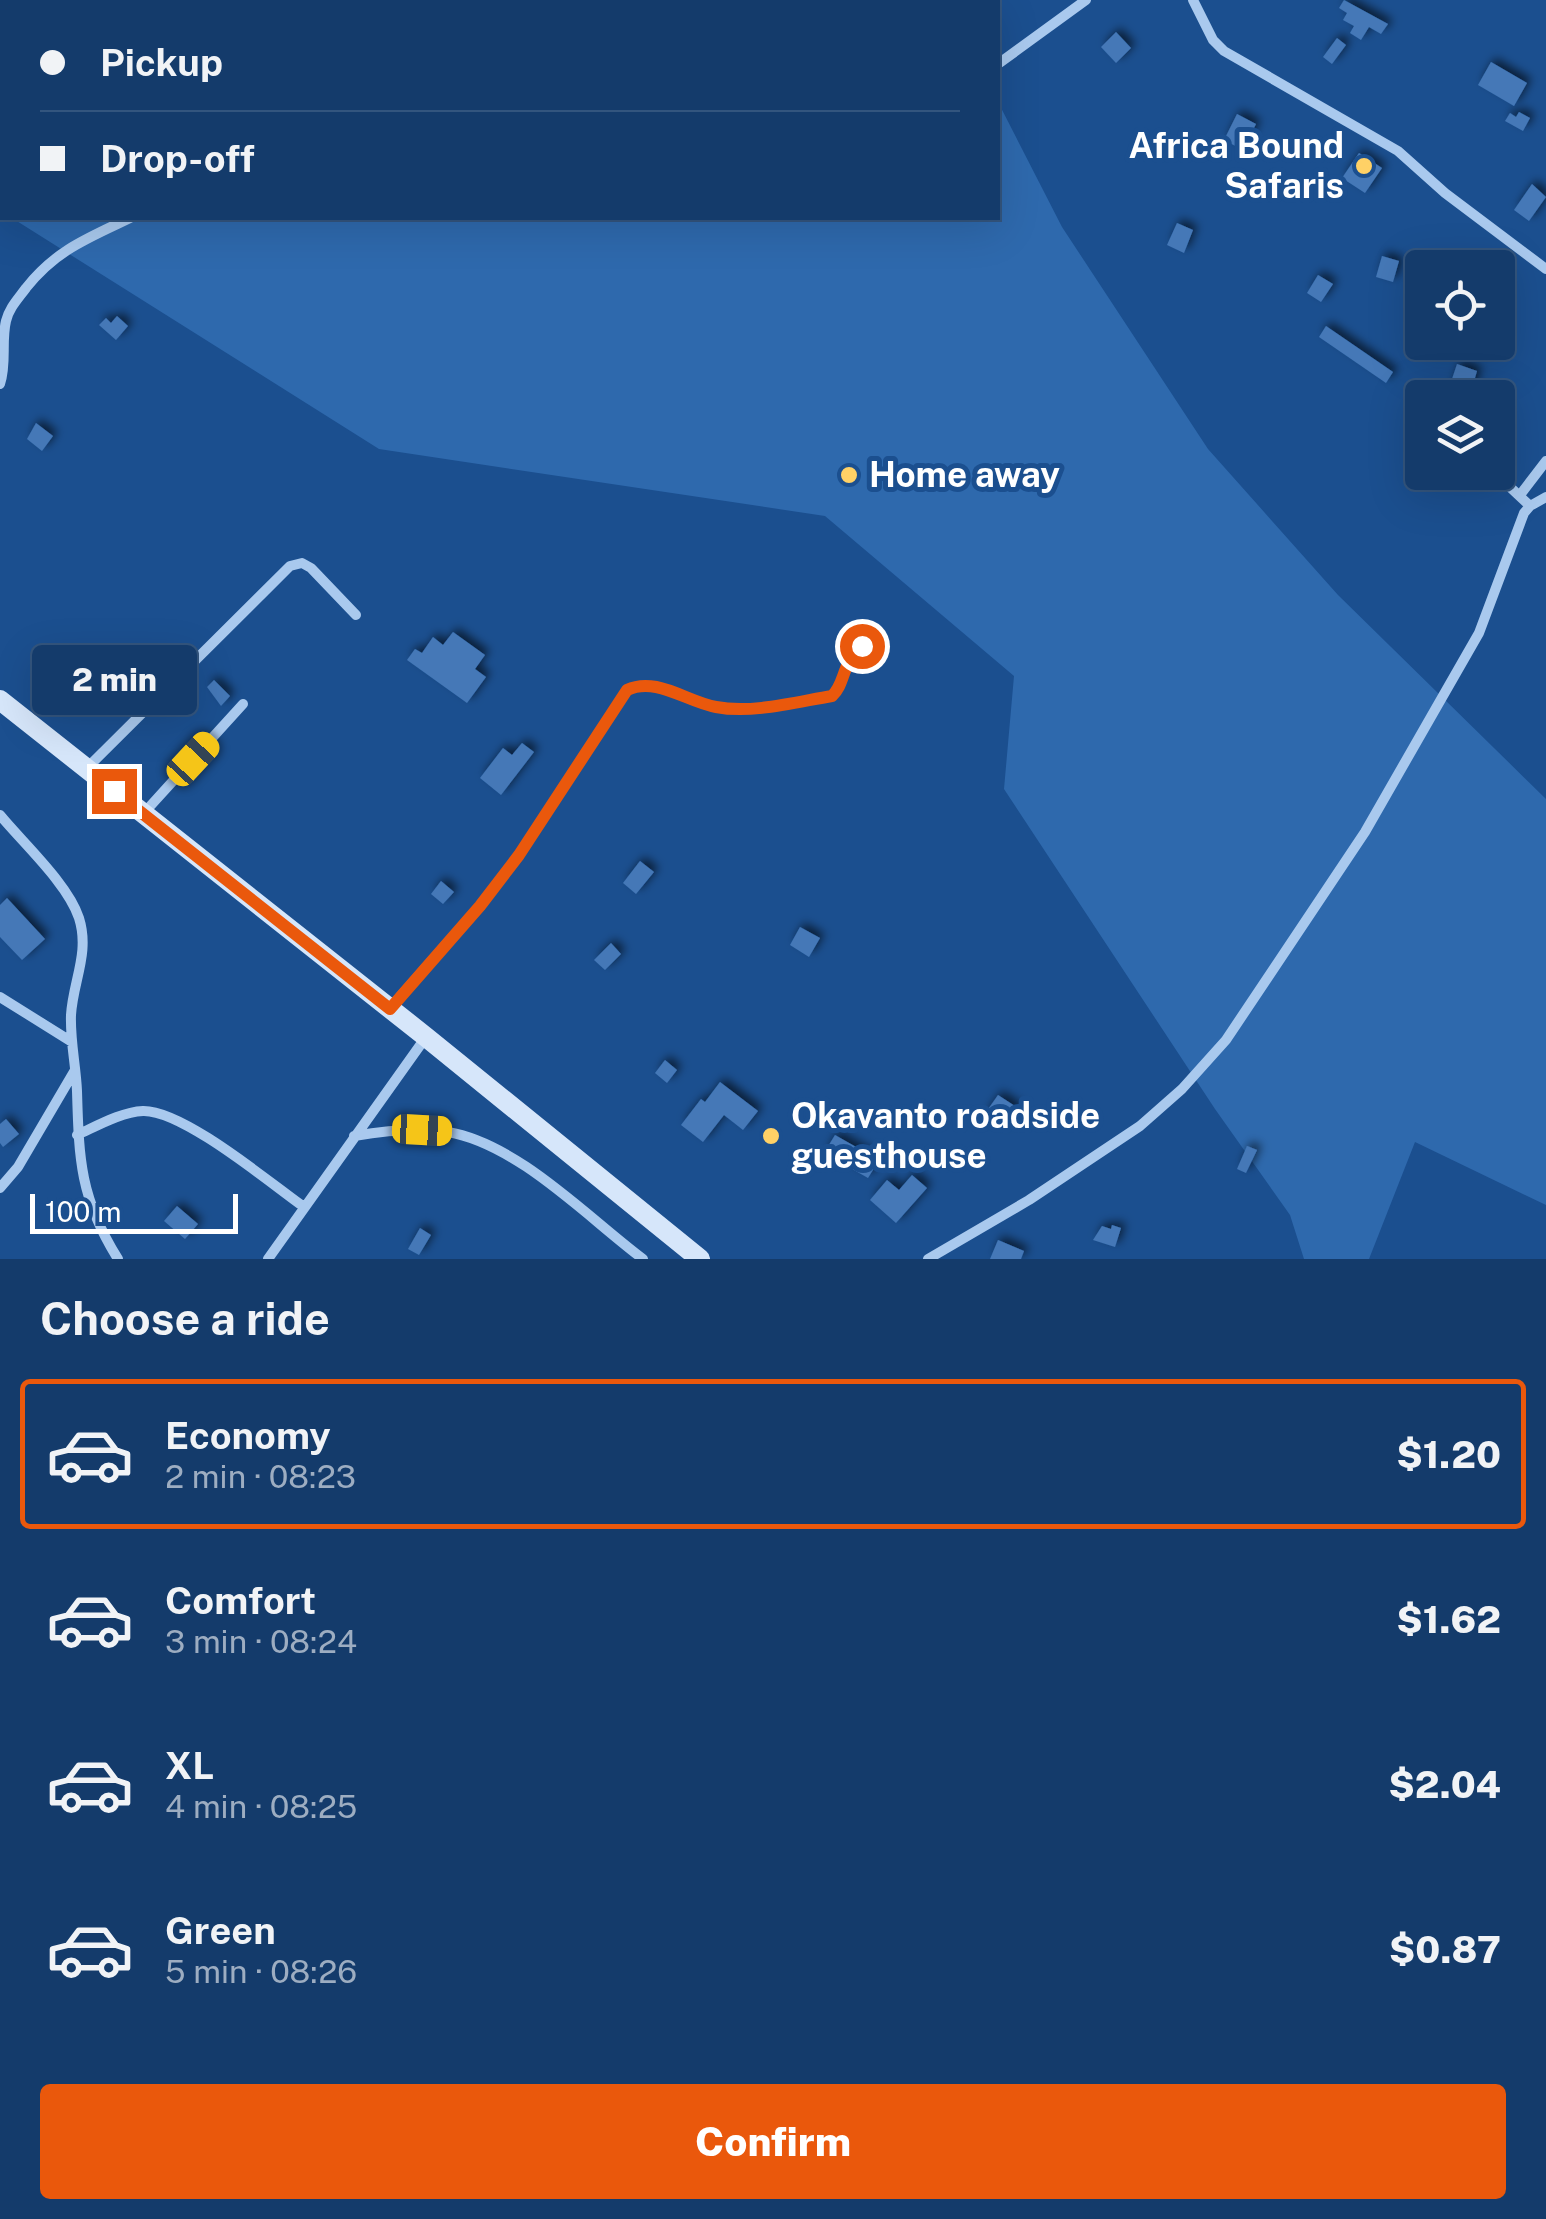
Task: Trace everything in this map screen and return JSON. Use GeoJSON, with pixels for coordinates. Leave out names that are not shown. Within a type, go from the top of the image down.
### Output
{"type":"FeatureCollection","features":[{"type":"Feature","properties":{"kind":"main road"},"geometry":{"type":"LineString","coordinates":[[0,700],[426,1036],[700,1259]]}},
{"type":"Feature","properties":{"kind":"street"},"geometry":{"type":"LineString","coordinates":[[1000,63],[1086,0]]}},
{"type":"Feature","properties":{"kind":"street"},"geometry":{"type":"LineString","coordinates":[[1193,0],[1208,32],[1224,51],[1272,81],[1374,134],[1546,269]]}},
{"type":"Feature","properties":{"kind":"street"},"geometry":{"type":"LineString","coordinates":[[0,384],[10,309],[44,265],[58,254],[126,220]]}},
{"type":"Feature","properties":{"kind":"street"},"geometry":{"type":"LineString","coordinates":[[1520,495],[1546,461]]}},
{"type":"Feature","properties":{"kind":"street"},"geometry":{"type":"LineString","coordinates":[[1514,490],[1530,506]]}},
{"type":"Feature","properties":{"kind":"street"},"geometry":{"type":"LineString","coordinates":[[928,1259],[1029,1200],[1140,1126],[1182,1089],[1226,1040],[1365,832],[1479,633],[1524,513],[1546,497]]}},
{"type":"Feature","properties":{"kind":"street"},"geometry":{"type":"LineString","coordinates":[[86,769],[290,566],[302,563],[310,568],[356,615]]}},
{"type":"Feature","properties":{"kind":"street"},"geometry":{"type":"LineString","coordinates":[[390,1009],[519,855],[627,690],[650,684],[728,709],[822,698],[837,693],[846,662],[862,646]]}},
{"type":"Feature","properties":{"kind":"street"},"geometry":{"type":"LineString","coordinates":[[142,814],[244,704]]}},
{"type":"Feature","properties":{"kind":"street"},"geometry":{"type":"LineString","coordinates":[[0,815],[77,912],[84,950],[72,1004],[72,1042],[81,1173],[101,1232],[118,1259]]}},
{"type":"Feature","properties":{"kind":"street"},"geometry":{"type":"LineString","coordinates":[[0,997],[72,1042]]}},
{"type":"Feature","properties":{"kind":"street"},"geometry":{"type":"LineString","coordinates":[[268,1259],[426,1036]]}},
{"type":"Feature","properties":{"kind":"street"},"geometry":{"type":"LineString","coordinates":[[0,1188],[18,1167],[75,1069]]}},
{"type":"Feature","properties":{"kind":"street"},"geometry":{"type":"LineString","coordinates":[[77,1135],[130,1113],[159,1112],[188,1126],[304,1208]]}},
{"type":"Feature","properties":{"kind":"street"},"geometry":{"type":"LineString","coordinates":[[354,1136],[444,1131],[482,1142],[526,1168],[643,1259]]}},
{"type":"Feature","properties":{"kind":"shaded area"},"geometry":{"type":"Polygon","coordinates":[[[1000,106],[1062,227],[1208,449],[1338,595],[1546,799],[1546,1205],[1415,1142],[1369,1259],[1304,1259],[1290,1215],[1215,1109],[1004,789],[1014,676],[825,516],[379,449],[15,220],[1000,220],[1000,106]]]}},
{"type":"Feature","properties":{"kind":"building"},"geometry":{"type":"Polygon","coordinates":[[[1344,0],[1388,24],[1381,34],[1369,27],[1361,40],[1350,33],[1354,26],[1343,20],[1347,13],[1339,8],[1344,0]]]}},
{"type":"Feature","properties":{"kind":"building"},"geometry":{"type":"Polygon","coordinates":[[[1116,32],[1131,48],[1116,63],[1101,47],[1116,32]]]}},
{"type":"Feature","properties":{"kind":"building"},"geometry":{"type":"Polygon","coordinates":[[[1337,38],[1346,45],[1332,64],[1323,57],[1337,38]]]}},
{"type":"Feature","properties":{"kind":"building"},"geometry":{"type":"Polygon","coordinates":[[[1491,62],[1527,83],[1514,106],[1478,85],[1491,62]]]}},
{"type":"Feature","properties":{"kind":"building"},"geometry":{"type":"Polygon","coordinates":[[[1519,112],[1530,118],[1523,131],[1505,121],[1510,113],[1516,117],[1519,112]]]}},
{"type":"Feature","properties":{"kind":"building"},"geometry":{"type":"Polygon","coordinates":[[[1237,114],[1256,124],[1243,150],[1224,140],[1237,114]]]}},
{"type":"Feature","properties":{"kind":"building"},"geometry":{"type":"Polygon","coordinates":[[[1359,153],[1382,168],[1365,193],[1342,178],[1359,153]]]}},
{"type":"Feature","properties":{"kind":"building"},"geometry":{"type":"Polygon","coordinates":[[[1532,184],[1546,197],[1529,221],[1514,210],[1532,184]]]}},
{"type":"Feature","properties":{"kind":"building"},"geometry":{"type":"Polygon","coordinates":[[[1177,223],[1193,230],[1184,253],[1167,245],[1177,223]]]}},
{"type":"Feature","properties":{"kind":"building"},"geometry":{"type":"Polygon","coordinates":[[[1382,256],[1399,261],[1393,282],[1376,277],[1382,256]]]}},
{"type":"Feature","properties":{"kind":"building"},"geometry":{"type":"Polygon","coordinates":[[[1318,275],[1333,284],[1321,302],[1307,293],[1318,275]]]}},
{"type":"Feature","properties":{"kind":"building"},"geometry":{"type":"Polygon","coordinates":[[[117,316],[128,326],[116,340],[99,325],[106,318],[111,323],[117,316]]]}},
{"type":"Feature","properties":{"kind":"building"},"geometry":{"type":"Polygon","coordinates":[[[1326,326],[1393,372],[1386,383],[1319,337],[1326,326]]]}},
{"type":"Feature","properties":{"kind":"building"},"geometry":{"type":"Polygon","coordinates":[[[1457,364],[1477,371],[1474,380],[1452,380],[1457,364]]]}},
{"type":"Feature","properties":{"kind":"building"},"geometry":{"type":"Polygon","coordinates":[[[36,423],[53,436],[42,451],[27,439],[36,423]]]}},
{"type":"Feature","properties":{"kind":"building"},"geometry":{"type":"Polygon","coordinates":[[[453,632],[485,655],[475,669],[486,677],[467,703],[407,660],[415,649],[422,653],[433,637],[443,645],[453,632]]]}},
{"type":"Feature","properties":{"kind":"building"},"geometry":{"type":"Polygon","coordinates":[[[214,680],[230,696],[221,706],[207,687],[214,680]]]}},
{"type":"Feature","properties":{"kind":"building"},"geometry":{"type":"Polygon","coordinates":[[[522,743],[534,752],[501,795],[480,778],[503,748],[512,755],[522,743]]]}},
{"type":"Feature","properties":{"kind":"building"},"geometry":{"type":"Polygon","coordinates":[[[640,861],[654,872],[636,894],[623,883],[640,861]]]}},
{"type":"Feature","properties":{"kind":"building"},"geometry":{"type":"Polygon","coordinates":[[[441,881],[454,892],[443,904],[431,894],[441,881]]]}},
{"type":"Feature","properties":{"kind":"building"},"geometry":{"type":"Polygon","coordinates":[[[7,898],[45,939],[22,960],[0,937],[0,905],[7,898]]]}},
{"type":"Feature","properties":{"kind":"building"},"geometry":{"type":"Polygon","coordinates":[[[800,927],[820,938],[809,957],[790,945],[800,927]]]}},
{"type":"Feature","properties":{"kind":"building"},"geometry":{"type":"Polygon","coordinates":[[[611,943],[621,954],[605,970],[594,960],[611,943]]]}},
{"type":"Feature","properties":{"kind":"building"},"geometry":{"type":"Polygon","coordinates":[[[665,1060],[677,1070],[667,1083],[655,1073],[665,1060]]]}},
{"type":"Feature","properties":{"kind":"building"},"geometry":{"type":"Polygon","coordinates":[[[720,1082],[758,1111],[743,1130],[724,1115],[703,1142],[681,1125],[720,1082]]]}},
{"type":"Feature","properties":{"kind":"building"},"geometry":{"type":"Polygon","coordinates":[[[998,1095],[1018,1108],[1003,1129],[984,1115],[998,1095]]]}},
{"type":"Feature","properties":{"kind":"building"},"geometry":{"type":"Polygon","coordinates":[[[6,1119],[19,1134],[3,1147],[0,1124],[6,1119]]]}},
{"type":"Feature","properties":{"kind":"building"},"geometry":{"type":"Polygon","coordinates":[[[835,1135],[879,1160],[868,1178],[824,1153],[835,1135]]]}},
{"type":"Feature","properties":{"kind":"building"},"geometry":{"type":"Polygon","coordinates":[[[1247,1146],[1257,1150],[1246,1173],[1237,1169],[1247,1146]]]}},
{"type":"Feature","properties":{"kind":"building"},"geometry":{"type":"Polygon","coordinates":[[[912,1175],[927,1188],[896,1223],[870,1200],[887,1180],[899,1190],[912,1175]]]}},
{"type":"Feature","properties":{"kind":"building"},"geometry":{"type":"Polygon","coordinates":[[[177,1206],[198,1224],[185,1239],[164,1221],[177,1206]]]}},
{"type":"Feature","properties":{"kind":"building"},"geometry":{"type":"Polygon","coordinates":[[[1112,1225],[1121,1228],[1115,1247],[1093,1240],[1102,1226],[1111,1229],[1112,1225]]]}},
{"type":"Feature","properties":{"kind":"building"},"geometry":{"type":"Polygon","coordinates":[[[420,1228],[431,1235],[419,1255],[408,1249],[420,1228]]]}},
{"type":"Feature","properties":{"kind":"building"},"geometry":{"type":"Polygon","coordinates":[[[998,1240],[1024,1251],[1021,1259],[990,1259],[998,1240]]]}},
{"type":"Feature","properties":{"kind":"place","name":"Africa Bound Safaris"},"geometry":{"type":"Point","coordinates":[1364,166]}},
{"type":"Feature","properties":{"kind":"place","name":"Home away"},"geometry":{"type":"Point","coordinates":[849,475]}},
{"type":"Feature","properties":{"kind":"place","name":"Okavanto roadside guesthouse"},"geometry":{"type":"Point","coordinates":[771,1136]}},
{"type":"Feature","properties":{"kind":"route"},"geometry":{"type":"LineString","coordinates":[[114,791],[390,1009],[519,855],[627,690],[650,684],[728,709],[832,696],[839,689],[846,662],[862,646]]}}]}
